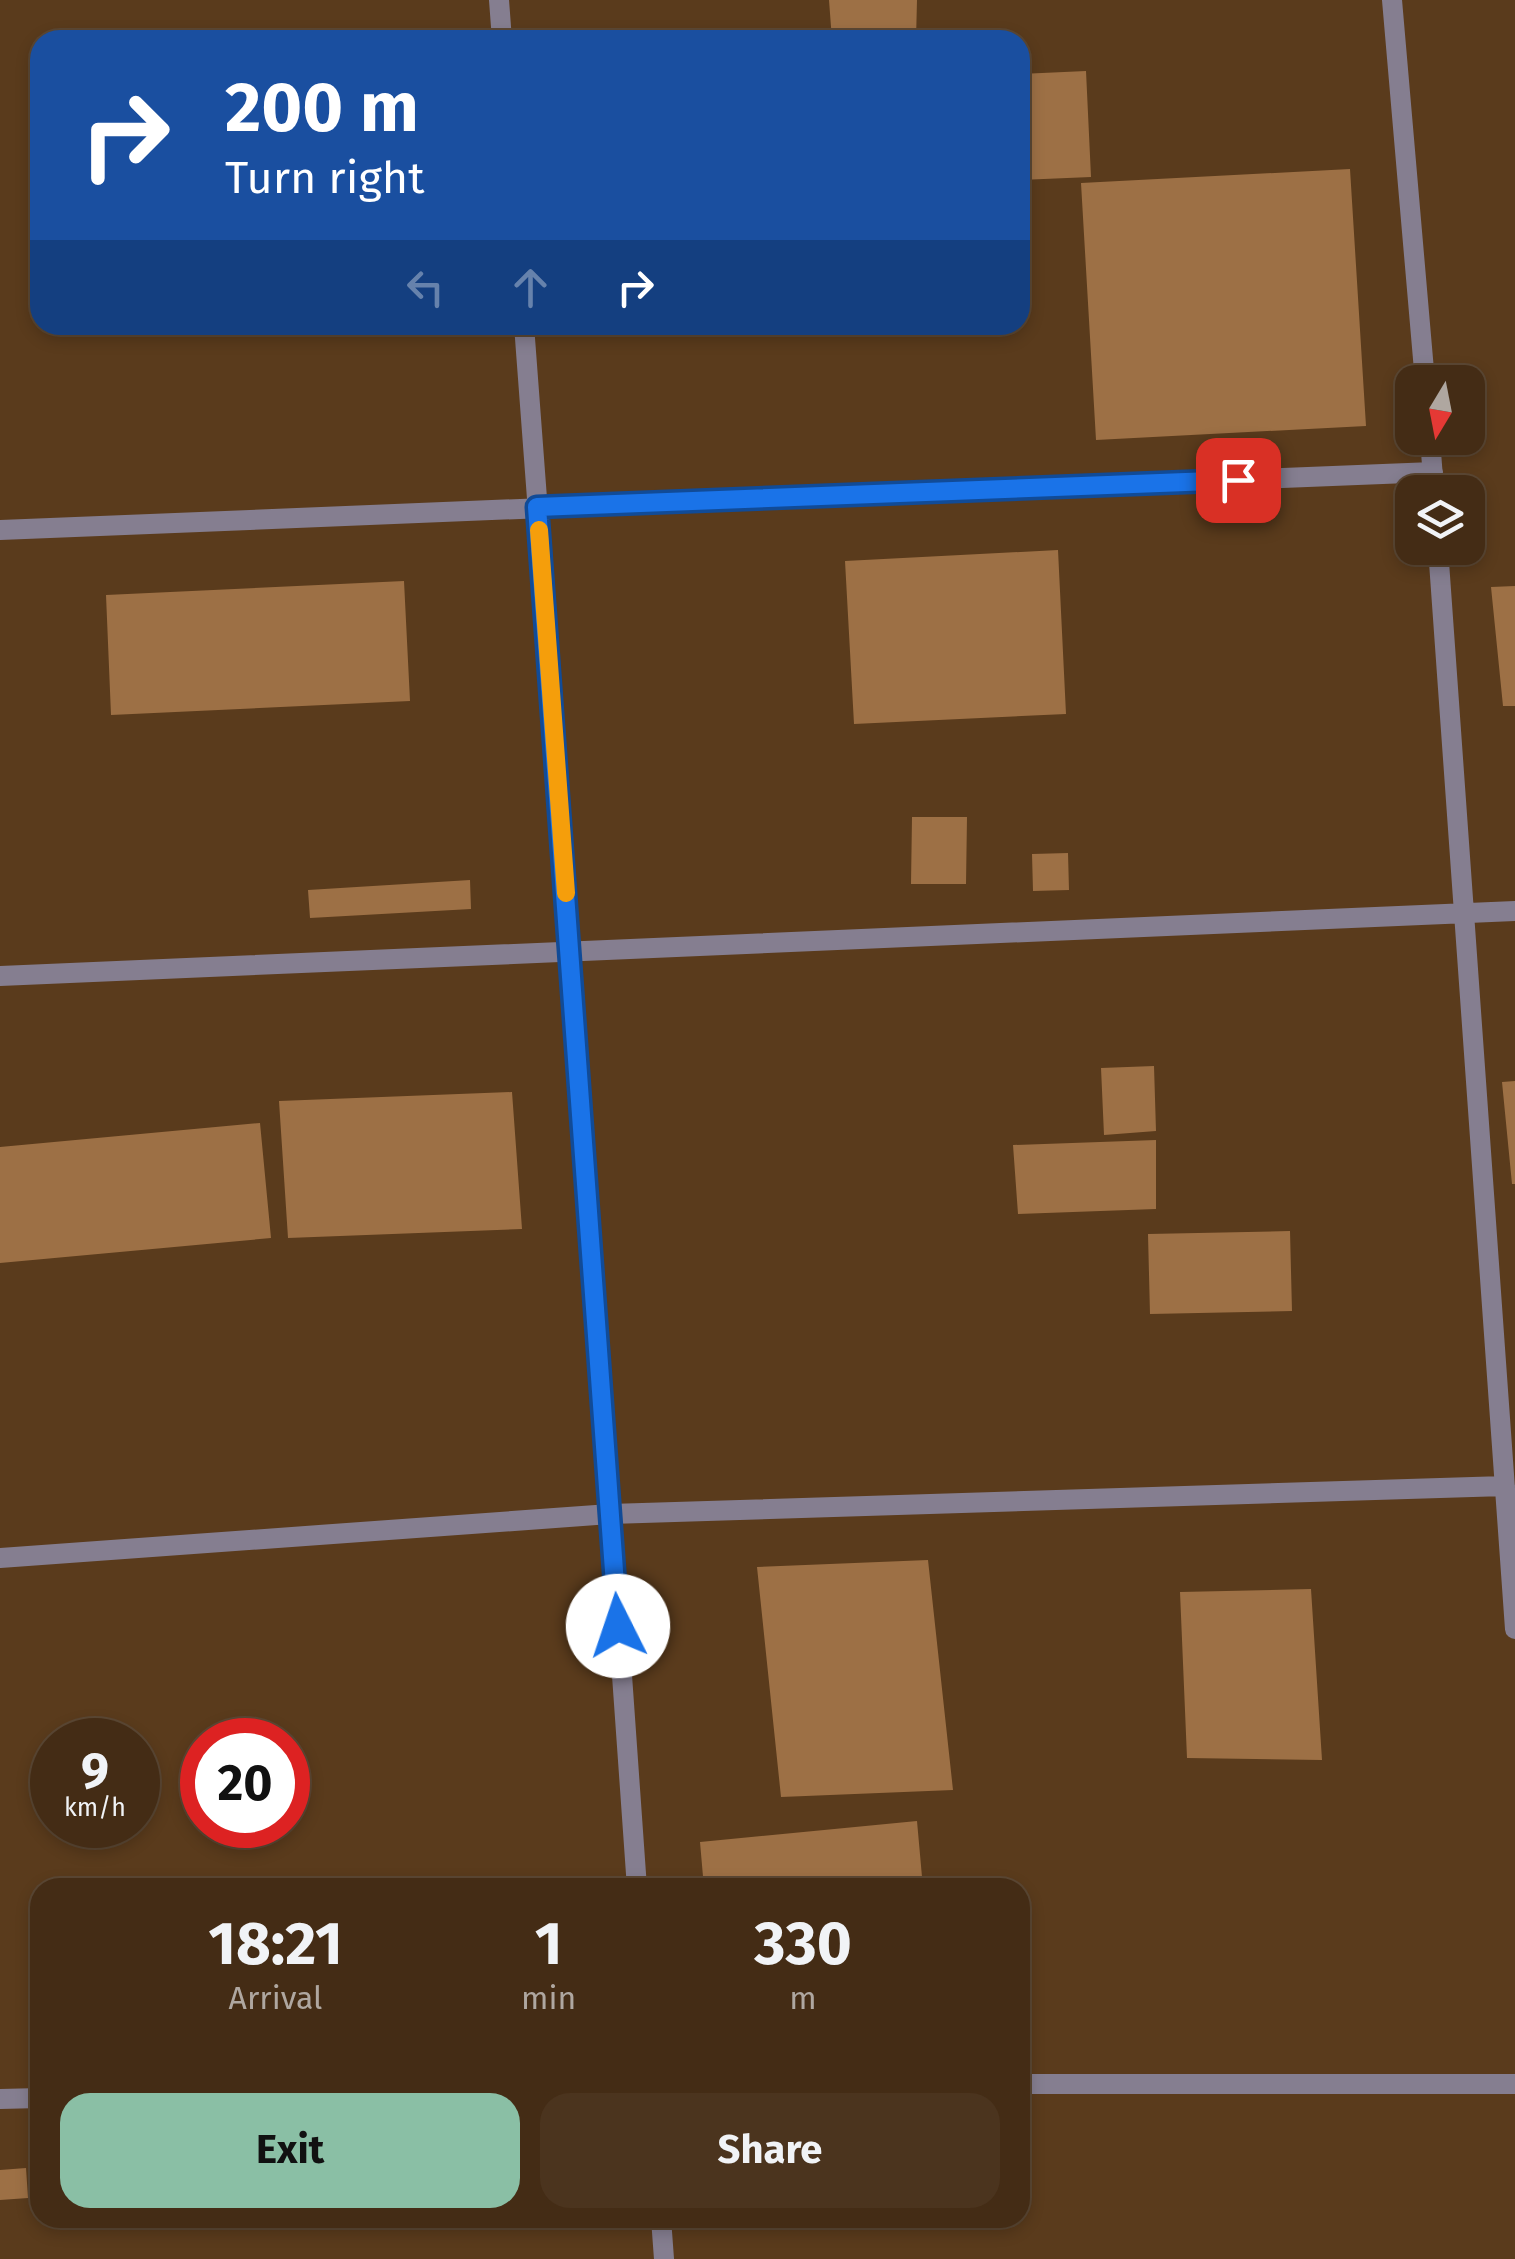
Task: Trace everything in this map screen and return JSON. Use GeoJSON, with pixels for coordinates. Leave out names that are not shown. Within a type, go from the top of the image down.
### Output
{"type":"FeatureCollection","features":[{"type":"Feature","properties":{"kind":"lane"},"geometry":{"type":"LineString","coordinates":[[499,0],[501,30]]}},
{"type":"Feature","properties":{"kind":"lane"},"geometry":{"type":"LineString","coordinates":[[1392,0],[1424,365]]}},
{"type":"Feature","properties":{"kind":"lane"},"geometry":{"type":"LineString","coordinates":[[525,335],[636,1878]]}},
{"type":"Feature","properties":{"kind":"lane"},"geometry":{"type":"LineString","coordinates":[[0,530],[537,507],[1395,483]]}},
{"type":"Feature","properties":{"kind":"lane"},"geometry":{"type":"LineString","coordinates":[[1439,565],[1515,1629]]}},
{"type":"Feature","properties":{"kind":"lane"},"geometry":{"type":"LineString","coordinates":[[0,976],[1515,911]]}},
{"type":"Feature","properties":{"kind":"lane"},"geometry":{"type":"LineString","coordinates":[[0,1558],[610,1514],[1504,1486]]}},
{"type":"Feature","properties":{"kind":"lane"},"geometry":{"type":"LineString","coordinates":[[1030,2084],[1515,2084]]}},
{"type":"Feature","properties":{"kind":"lane"},"geometry":{"type":"LineString","coordinates":[[0,2098],[30,2098]]}},
{"type":"Feature","properties":{"kind":"lane"},"geometry":{"type":"LineString","coordinates":[[662,2228],[664,2259]]}},
{"type":"Feature","properties":{"kind":"building"},"geometry":{"type":"Polygon","coordinates":[[[829,0],[917,0],[916,30],[831,30],[829,0]]]}},
{"type":"Feature","properties":{"kind":"building"},"geometry":{"type":"Polygon","coordinates":[[[1086,71],[1091,177],[1030,180],[1030,74],[1086,71]]]}},
{"type":"Feature","properties":{"kind":"building"},"geometry":{"type":"Polygon","coordinates":[[[1350,169],[1366,426],[1096,440],[1081,183],[1350,169]]]}},
{"type":"Feature","properties":{"kind":"building"},"geometry":{"type":"Polygon","coordinates":[[[1058,550],[1066,714],[854,724],[845,561],[1058,550]]]}},
{"type":"Feature","properties":{"kind":"building"},"geometry":{"type":"Polygon","coordinates":[[[404,581],[410,701],[111,715],[106,595],[404,581]]]}},
{"type":"Feature","properties":{"kind":"building"},"geometry":{"type":"Polygon","coordinates":[[[1515,586],[1515,706],[1503,706],[1491,587],[1515,586]]]}},
{"type":"Feature","properties":{"kind":"building"},"geometry":{"type":"Polygon","coordinates":[[[912,817],[967,817],[966,884],[911,884],[912,817]]]}},
{"type":"Feature","properties":{"kind":"building"},"geometry":{"type":"Polygon","coordinates":[[[1068,853],[1069,890],[1033,891],[1032,854],[1068,853]]]}},
{"type":"Feature","properties":{"kind":"building"},"geometry":{"type":"Polygon","coordinates":[[[470,880],[471,909],[310,918],[308,890],[470,880]]]}},
{"type":"Feature","properties":{"kind":"building"},"geometry":{"type":"Polygon","coordinates":[[[1154,1066],[1156,1131],[1104,1135],[1101,1068],[1154,1066]]]}},
{"type":"Feature","properties":{"kind":"building"},"geometry":{"type":"Polygon","coordinates":[[[1515,1081],[1515,1184],[1512,1184],[1502,1082],[1515,1081]]]}},
{"type":"Feature","properties":{"kind":"building"},"geometry":{"type":"Polygon","coordinates":[[[512,1092],[522,1229],[288,1238],[279,1101],[512,1092]]]}},
{"type":"Feature","properties":{"kind":"building"},"geometry":{"type":"Polygon","coordinates":[[[260,1123],[271,1238],[0,1263],[0,1147],[260,1123]]]}},
{"type":"Feature","properties":{"kind":"building"},"geometry":{"type":"Polygon","coordinates":[[[1156,1140],[1156,1209],[1018,1214],[1013,1145],[1156,1140]]]}},
{"type":"Feature","properties":{"kind":"building"},"geometry":{"type":"Polygon","coordinates":[[[1290,1231],[1292,1311],[1150,1314],[1148,1234],[1290,1231]]]}},
{"type":"Feature","properties":{"kind":"building"},"geometry":{"type":"Polygon","coordinates":[[[928,1560],[953,1790],[781,1797],[757,1567],[928,1560]]]}},
{"type":"Feature","properties":{"kind":"building"},"geometry":{"type":"Polygon","coordinates":[[[1311,1589],[1322,1760],[1187,1758],[1180,1592],[1311,1589]]]}},
{"type":"Feature","properties":{"kind":"building"},"geometry":{"type":"Polygon","coordinates":[[[917,1821],[922,1878],[703,1878],[700,1842],[917,1821]]]}},
{"type":"Feature","properties":{"kind":"building"},"geometry":{"type":"Polygon","coordinates":[[[26,2168],[28,2198],[0,2200],[0,2170],[26,2168]]]}},
{"type":"Feature","properties":{"kind":"slow traffic"},"geometry":{"type":"LineString","coordinates":[[539,530],[566,893]]}},
{"type":"Feature","properties":{"kind":"route"},"geometry":{"type":"LineString","coordinates":[[618,1626],[537,507],[1238,480]]}}]}
